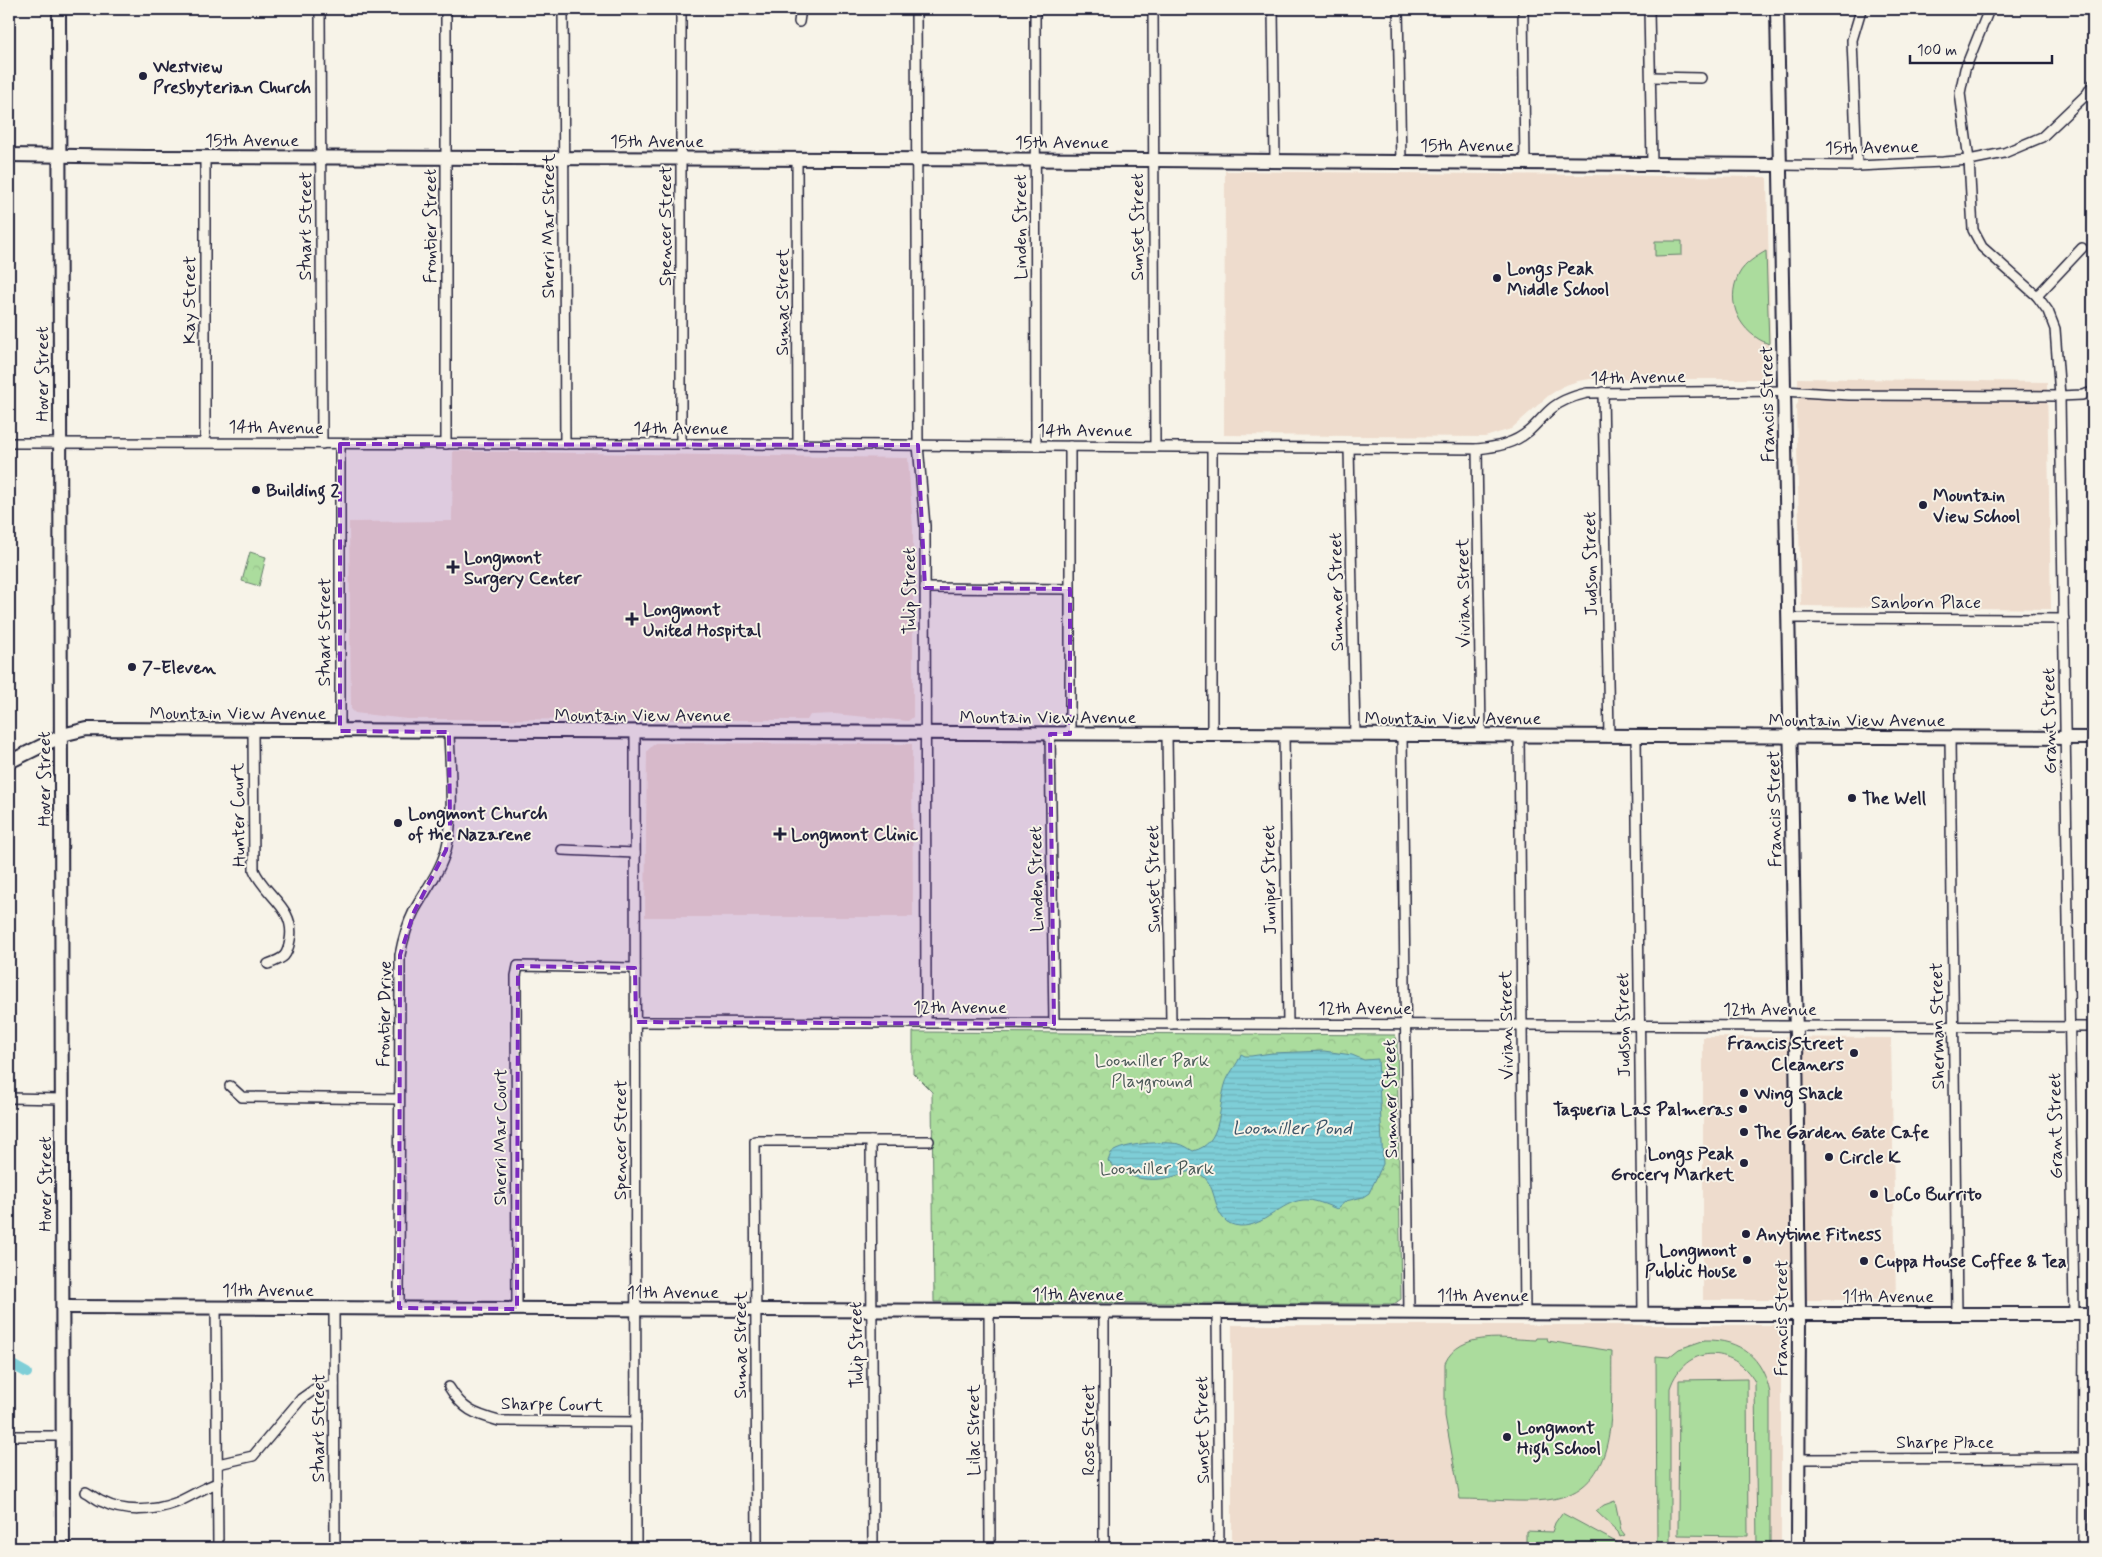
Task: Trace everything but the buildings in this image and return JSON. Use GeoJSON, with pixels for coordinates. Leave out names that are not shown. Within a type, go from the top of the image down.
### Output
{"type":"FeatureCollection","features":[{"type":"Feature","properties":{"kind":"street","name":"Hover Street"},"geometry":{"type":"LineString","coordinates":[[58,9],[63,1548]]}},
{"type":"Feature","properties":{"kind":"street","name":"Stuart Street"},"geometry":{"type":"LineString","coordinates":[[320,9],[322,444]]}},
{"type":"Feature","properties":{"kind":"street","name":"Frontier Street"},"geometry":{"type":"LineString","coordinates":[[446,9],[446,444]]}},
{"type":"Feature","properties":{"kind":"street","name":"Sherri Mar Street"},"geometry":{"type":"LineString","coordinates":[[563,9],[565,444]]}},
{"type":"Feature","properties":{"kind":"street","name":"Spencer Street"},"geometry":{"type":"LineString","coordinates":[[681,9],[681,444]]}},
{"type":"Feature","properties":{"kind":"street"},"geometry":{"type":"LineString","coordinates":[[799,22],[801,9]]}},
{"type":"Feature","properties":{"kind":"street","name":"Tulip Street"},"geometry":{"type":"LineString","coordinates":[[916,9],[918,445],[925,526],[926,1023]]}},
{"type":"Feature","properties":{"kind":"street","name":"Linden Street"},"geometry":{"type":"LineString","coordinates":[[1035,9],[1036,446]]}},
{"type":"Feature","properties":{"kind":"street","name":"Sunset Street"},"geometry":{"type":"LineString","coordinates":[[1153,9],[1154,446]]}},
{"type":"Feature","properties":{"kind":"street"},"geometry":{"type":"LineString","coordinates":[[1273,9],[1274,161]]}},
{"type":"Feature","properties":{"kind":"street"},"geometry":{"type":"LineString","coordinates":[[1398,9],[1400,162]]}},
{"type":"Feature","properties":{"kind":"street"},"geometry":{"type":"LineString","coordinates":[[1523,9],[1525,163]]}},
{"type":"Feature","properties":{"kind":"street"},"geometry":{"type":"LineString","coordinates":[[1649,9],[1652,164]]}},
{"type":"Feature","properties":{"kind":"street","name":"Francis Street"},"geometry":{"type":"LineString","coordinates":[[1777,9],[1799,1314],[1798,1548]]}},
{"type":"Feature","properties":{"kind":"street"},"geometry":{"type":"LineString","coordinates":[[1857,166],[1852,40],[1861,10]]}},
{"type":"Feature","properties":{"kind":"street","name":"Grant Street"},"geometry":{"type":"LineString","coordinates":[[1988,12],[1965,69],[1960,93],[1969,160],[1973,230],[1982,247],[2037,296],[2048,311],[2055,329],[2060,396],[2070,1027],[2084,1314],[2088,1458],[2083,1548]]}},
{"type":"Feature","properties":{"kind":"street"},"geometry":{"type":"LineString","coordinates":[[1651,78],[1701,78]]}},
{"type":"Feature","properties":{"kind":"street","name":"15th Avenue"},"geometry":{"type":"LineString","coordinates":[[9,155],[205,158],[1153,160],[1857,166],[1969,160],[2004,153],[2042,136],[2090,96],[2093,84]]}},
{"type":"Feature","properties":{"kind":"street","name":"Kay Street"},"geometry":{"type":"LineString","coordinates":[[205,158],[206,442]]}},
{"type":"Feature","properties":{"kind":"street","name":"Sumac Street"},"geometry":{"type":"LineString","coordinates":[[798,159],[798,444]]}},
{"type":"Feature","properties":{"kind":"street"},"geometry":{"type":"LineString","coordinates":[[2037,296],[2082,248]]}},
{"type":"Feature","properties":{"kind":"street","name":"14th Avenue"},"geometry":{"type":"LineString","coordinates":[[9,444],[206,442],[322,444],[798,444],[1477,449],[1495,448],[1512,442],[1528,432],[1552,408],[1568,398],[1586,392],[1784,392],[1849,395],[2060,396],[2082,395],[2093,392]]}},
{"type":"Feature","properties":{"kind":"street","name":"Judson Street"},"geometry":{"type":"LineString","coordinates":[[1603,392],[1609,736]]}},
{"type":"Feature","properties":{"kind":"street","name":"Stuart Street"},"geometry":{"type":"LineString","coordinates":[[340,444],[340,731]]}},
{"type":"Feature","properties":{"kind":"street"},"geometry":{"type":"LineString","coordinates":[[1070,446],[1070,734]]}},
{"type":"Feature","properties":{"kind":"street"},"geometry":{"type":"LineString","coordinates":[[1212,447],[1212,735]]}},
{"type":"Feature","properties":{"kind":"street","name":"Sumner Street"},"geometry":{"type":"LineString","coordinates":[[1349,448],[1355,735]]}},
{"type":"Feature","properties":{"kind":"street","name":"Vivian Street"},"geometry":{"type":"LineString","coordinates":[[1477,449],[1481,736]]}},
{"type":"Feature","properties":{"kind":"street"},"geometry":{"type":"LineString","coordinates":[[925,588],[1070,589]]}},
{"type":"Feature","properties":{"kind":"street","name":"Sanborn Place"},"geometry":{"type":"LineString","coordinates":[[1788,618],[2064,619]]}},
{"type":"Feature","properties":{"kind":"street","name":"Mountain View Avenue"},"geometry":{"type":"LineString","coordinates":[[9,762],[61,737],[87,729],[2093,738]]}},
{"type":"Feature","properties":{"kind":"street","name":"Hunter Court"},"geometry":{"type":"LineString","coordinates":[[253,731],[254,870],[258,880],[286,911],[292,932],[288,953],[281,959],[268,964]]}},
{"type":"Feature","properties":{"kind":"street","name":"Frontier Drive"},"geometry":{"type":"LineString","coordinates":[[399,1308],[400,954],[404,934],[414,912],[440,867],[446,850],[450,827],[449,732]]}},
{"type":"Feature","properties":{"kind":"street","name":"Spencer Street"},"geometry":{"type":"LineString","coordinates":[[635,732],[636,1548]]}},
{"type":"Feature","properties":{"kind":"street","name":"Linden Street"},"geometry":{"type":"LineString","coordinates":[[1050,734],[1054,1024]]}},
{"type":"Feature","properties":{"kind":"street","name":"Sunset Street"},"geometry":{"type":"LineString","coordinates":[[1168,735],[1171,1024]]}},
{"type":"Feature","properties":{"kind":"street","name":"Juniper Street"},"geometry":{"type":"LineString","coordinates":[[1284,735],[1288,1024]]}},
{"type":"Feature","properties":{"kind":"street","name":"Sumner Street"},"geometry":{"type":"LineString","coordinates":[[1402,736],[1409,1312]]}},
{"type":"Feature","properties":{"kind":"street","name":"Vivian Street"},"geometry":{"type":"LineString","coordinates":[[1519,736],[1525,1313]]}},
{"type":"Feature","properties":{"kind":"street","name":"Judson Street"},"geometry":{"type":"LineString","coordinates":[[1636,737],[1643,1314]]}},
{"type":"Feature","properties":{"kind":"street","name":"Sherman Street"},"geometry":{"type":"LineString","coordinates":[[1950,738],[1957,1314]]}},
{"type":"Feature","properties":{"kind":"street"},"geometry":{"type":"LineString","coordinates":[[562,850],[635,852]]}},
{"type":"Feature","properties":{"kind":"street","name":"Sherri Mar Court"},"geometry":{"type":"LineString","coordinates":[[517,1309],[516,976],[518,966],[635,968]]}},
{"type":"Feature","properties":{"kind":"street","name":"12th Avenue"},"geometry":{"type":"LineString","coordinates":[[636,1022],[2093,1027]]}},
{"type":"Feature","properties":{"kind":"street"},"geometry":{"type":"LineString","coordinates":[[230,1086],[242,1097],[399,1099]]}},
{"type":"Feature","properties":{"kind":"street"},"geometry":{"type":"LineString","coordinates":[[9,1098],[62,1099]]}},
{"type":"Feature","properties":{"kind":"street","name":"Sumac Street"},"geometry":{"type":"LineString","coordinates":[[757,1548],[755,1141],[871,1141]]}},
{"type":"Feature","properties":{"kind":"street"},"geometry":{"type":"LineString","coordinates":[[871,1141],[929,1141]]}},
{"type":"Feature","properties":{"kind":"street","name":"Tulip Street"},"geometry":{"type":"LineString","coordinates":[[871,1141],[873,1548]]}},
{"type":"Feature","properties":{"kind":"street","name":"11th Avenue"},"geometry":{"type":"LineString","coordinates":[[62,1306],[1643,1314],[2084,1314]]}},
{"type":"Feature","properties":{"kind":"street"},"geometry":{"type":"LineString","coordinates":[[216,1307],[218,1548]]}},
{"type":"Feature","properties":{"kind":"street","name":"Stuart Street"},"geometry":{"type":"LineString","coordinates":[[334,1308],[335,1548]]}},
{"type":"Feature","properties":{"kind":"street","name":"Lilac Street"},"geometry":{"type":"LineString","coordinates":[[989,1311],[990,1548]]}},
{"type":"Feature","properties":{"kind":"street","name":"Rose Street"},"geometry":{"type":"LineString","coordinates":[[1104,1311],[1104,1548]]}},
{"type":"Feature","properties":{"kind":"street","name":"Sunset Street"},"geometry":{"type":"LineString","coordinates":[[1217,1312],[1219,1548]]}},
{"type":"Feature","properties":{"kind":"street"},"geometry":{"type":"LineString","coordinates":[[218,1464],[253,1456],[305,1395],[315,1389],[334,1385]]}},
{"type":"Feature","properties":{"kind":"street","name":"Sharpe Court"},"geometry":{"type":"LineString","coordinates":[[449,1387],[459,1404],[483,1416],[500,1420],[636,1422]]}},
{"type":"Feature","properties":{"kind":"street"},"geometry":{"type":"LineString","coordinates":[[9,1436],[63,1436]]}},
{"type":"Feature","properties":{"kind":"street","name":"Sharpe Place"},"geometry":{"type":"LineString","coordinates":[[1798,1459],[2088,1458]]}},
{"type":"Feature","properties":{"kind":"street"},"geometry":{"type":"LineString","coordinates":[[86,1492],[103,1503],[122,1508],[151,1509],[176,1502],[201,1488],[218,1482]]}},
{"type":"Feature","properties":{"kind":"highlighted area"},"geometry":{"type":"Polygon","coordinates":[[[340,444],[918,445],[925,588],[1070,589],[1070,734],[1050,734],[1054,1024],[636,1022],[635,968],[518,966],[517,1309],[399,1308],[400,955],[414,912],[446,850],[450,827],[449,732],[340,731],[340,444]]]}},
{"type":"Feature","properties":{"kind":"shaded area","name":"Longs Peak Middle School"},"geometry":{"type":"Polygon","coordinates":[[[1225,171],[1767,177],[1770,378],[1590,379],[1578,381],[1563,386],[1548,396],[1511,429],[1485,437],[1224,435],[1225,171]]]}},
{"type":"Feature","properties":{"kind":"shaded area","name":"Mountain View School"},"geometry":{"type":"Polygon","coordinates":[[[1798,378],[2047,382],[2051,609],[1801,606],[1796,406],[1798,403],[1798,378]]]}},
{"type":"Feature","properties":{"kind":"shaded area","name":"Longmont United Hospital"},"geometry":{"type":"Polygon","coordinates":[[[453,451],[908,458],[913,529],[913,717],[908,721],[835,714],[810,715],[807,720],[407,719],[355,713],[351,709],[349,522],[452,521],[453,451]]]}},
{"type":"Feature","properties":{"kind":"shaded area","name":"Longmont Clinic"},"geometry":{"type":"Polygon","coordinates":[[[655,743],[912,744],[913,917],[645,917],[647,751],[655,743]]]}},
{"type":"Feature","properties":{"kind":"shaded area"},"geometry":{"type":"Polygon","coordinates":[[[1703,1037],[1891,1038],[1896,1300],[1703,1300],[1703,1037]]]}},
{"type":"Feature","properties":{"kind":"shaded area","name":"Longmont High School"},"geometry":{"type":"Polygon","coordinates":[[[1232,1325],[1781,1325],[1781,1548],[1232,1548],[1232,1325]]]}},
{"type":"Feature","properties":{"kind":"green space"},"geometry":{"type":"Polygon","coordinates":[[[1655,241],[1682,241],[1682,255],[1655,256],[1655,241]]]}},
{"type":"Feature","properties":{"kind":"green space"},"geometry":{"type":"Polygon","coordinates":[[[1766,251],[1769,344],[1750,333],[1743,325],[1738,316],[1733,296],[1741,270],[1766,251]]]}},
{"type":"Feature","properties":{"kind":"green space"},"geometry":{"type":"Polygon","coordinates":[[[250,552],[266,557],[259,586],[242,581],[250,552]]]}},
{"type":"Feature","properties":{"kind":"green space","name":"Loomiller Park"},"geometry":{"type":"Polygon","coordinates":[[[913,1032],[1395,1035],[1397,1040],[1401,1299],[1394,1304],[934,1302],[932,1092],[913,1073],[913,1032]]]}},
{"type":"Feature","properties":{"kind":"green space"},"geometry":{"type":"Polygon","coordinates":[[[1497,1338],[1535,1340],[1536,1338],[1547,1338],[1548,1341],[1612,1351],[1611,1420],[1607,1443],[1600,1463],[1589,1481],[1572,1493],[1547,1500],[1460,1499],[1445,1416],[1445,1363],[1452,1352],[1461,1345],[1472,1341],[1497,1338]]]}},
{"type":"Feature","properties":{"kind":"green space"},"geometry":{"type":"Polygon","coordinates":[[[1705,1340],[1729,1343],[1740,1347],[1756,1361],[1767,1381],[1770,1393],[1770,1548],[1757,1548],[1755,1382],[1746,1370],[1735,1361],[1710,1354],[1698,1357],[1687,1363],[1677,1374],[1670,1388],[1670,1548],[1657,1548],[1656,1356],[1669,1357],[1679,1349],[1705,1340]]]}},
{"type":"Feature","properties":{"kind":"green space"},"geometry":{"type":"Polygon","coordinates":[[[1747,1379],[1748,1536],[1678,1535],[1679,1380],[1747,1379]]]}},
{"type":"Feature","properties":{"kind":"green space"},"geometry":{"type":"Polygon","coordinates":[[[1615,1501],[1621,1530],[1625,1535],[1620,1537],[1618,1532],[1596,1511],[1604,1505],[1615,1501]]]}},
{"type":"Feature","properties":{"kind":"green space"},"geometry":{"type":"Polygon","coordinates":[[[1562,1513],[1627,1548],[1526,1548],[1526,1531],[1552,1532],[1555,1523],[1562,1513]]]}},
{"type":"Feature","properties":{"kind":"water","name":"Loomiller Pond"},"geometry":{"type":"Polygon","coordinates":[[[1324,1051],[1352,1055],[1364,1060],[1378,1059],[1383,1164],[1369,1193],[1363,1197],[1346,1201],[1337,1209],[1312,1200],[1303,1200],[1287,1205],[1257,1223],[1240,1226],[1230,1224],[1223,1218],[1210,1186],[1205,1178],[1198,1173],[1189,1172],[1157,1179],[1140,1178],[1123,1172],[1108,1161],[1111,1153],[1134,1145],[1172,1143],[1183,1145],[1193,1151],[1203,1147],[1210,1141],[1218,1124],[1226,1081],[1241,1054],[1251,1056],[1272,1053],[1324,1051]]]}},
{"type":"Feature","properties":{"kind":"waterway"},"geometry":{"type":"LineString","coordinates":[[9,1363],[27,1373]]}},
{"type":"Feature","properties":{"kind":"place","name":"Westview Presbyterian Church"},"geometry":{"type":"Point","coordinates":[143,76]}},
{"type":"Feature","properties":{"kind":"place","name":"Longs Peak Middle School"},"geometry":{"type":"Point","coordinates":[1497,278]}},
{"type":"Feature","properties":{"kind":"place","name":"Building 2"},"geometry":{"type":"Point","coordinates":[256,490]}},
{"type":"Feature","properties":{"kind":"place","name":"Mountain View School"},"geometry":{"type":"Point","coordinates":[1923,505]}},
{"type":"Feature","properties":{"kind":"place","name":"Longmont Surgery Center"},"geometry":{"type":"Point","coordinates":[453,567]}},
{"type":"Feature","properties":{"kind":"place","name":"Longmont United Hospital"},"geometry":{"type":"Point","coordinates":[632,619]}},
{"type":"Feature","properties":{"kind":"place","name":"7-Eleven"},"geometry":{"type":"Point","coordinates":[132,667]}},
{"type":"Feature","properties":{"kind":"place","name":"The Well"},"geometry":{"type":"Point","coordinates":[1852,798]}},
{"type":"Feature","properties":{"kind":"place","name":"Longmont Church of the Nazarene"},"geometry":{"type":"Point","coordinates":[398,823]}},
{"type":"Feature","properties":{"kind":"place","name":"Longmont Clinic"},"geometry":{"type":"Point","coordinates":[780,834]}},
{"type":"Feature","properties":{"kind":"place","name":"Francis Street Cleaners"},"geometry":{"type":"Point","coordinates":[1854,1053]}},
{"type":"Feature","properties":{"kind":"place","name":"Wing Shack"},"geometry":{"type":"Point","coordinates":[1744,1093]}},
{"type":"Feature","properties":{"kind":"place","name":"Taqueria Las Palmeras"},"geometry":{"type":"Point","coordinates":[1743,1109]}},
{"type":"Feature","properties":{"kind":"place","name":"The Garden Gate Cafe"},"geometry":{"type":"Point","coordinates":[1744,1132]}},
{"type":"Feature","properties":{"kind":"place","name":"Circle K"},"geometry":{"type":"Point","coordinates":[1829,1157]}},
{"type":"Feature","properties":{"kind":"place","name":"Longs Peak Grocery Market"},"geometry":{"type":"Point","coordinates":[1744,1163]}},
{"type":"Feature","properties":{"kind":"place","name":"LoCo Burrito"},"geometry":{"type":"Point","coordinates":[1874,1194]}},
{"type":"Feature","properties":{"kind":"place","name":"Anytime Fitness"},"geometry":{"type":"Point","coordinates":[1746,1234]}},
{"type":"Feature","properties":{"kind":"place","name":"Longmont Public House"},"geometry":{"type":"Point","coordinates":[1747,1260]}},
{"type":"Feature","properties":{"kind":"place","name":"Cuppa House Coffee & Tea"},"geometry":{"type":"Point","coordinates":[1864,1261]}},
{"type":"Feature","properties":{"kind":"place","name":"Longmont High School"},"geometry":{"type":"Point","coordinates":[1507,1437]}},
{"type":"Feature","properties":{"kind":"park label","name":"Loomiller Park Playground"},"geometry":{"type":"Point","coordinates":[1152,1070]}}]}
